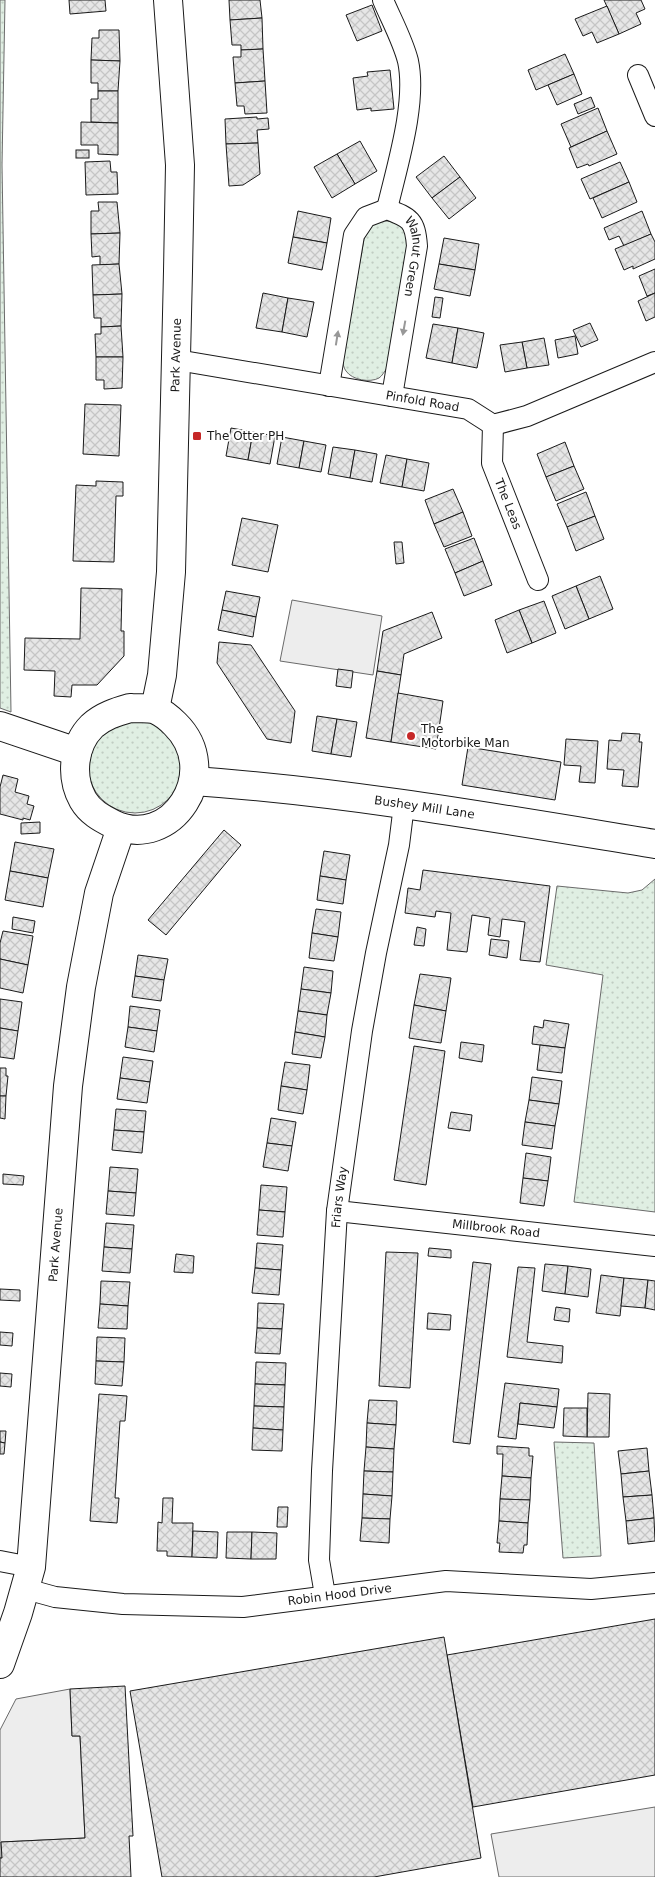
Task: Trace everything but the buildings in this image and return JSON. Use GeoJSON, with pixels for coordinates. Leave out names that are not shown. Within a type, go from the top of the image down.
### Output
{"type":"FeatureCollection","features":[{"type":"Feature","properties":{"kind":"street","name":"Park Avenue"},"geometry":{"type":"LineString","coordinates":[[155,709],[162,675],[171,572],[177,360],[180,165],[168,0]]}},
{"type":"Feature","properties":{"kind":"street"},"geometry":{"type":"LineString","coordinates":[[383,0],[408,59],[411,80],[410,100],[405,127],[387,208]]}},
{"type":"Feature","properties":{"kind":"street"},"geometry":{"type":"LineString","coordinates":[[638,75],[655,116]]}},
{"type":"Feature","properties":{"kind":"street","name":"Walnut Green"},"geometry":{"type":"LineString","coordinates":[[329,386],[354,235],[366,217],[387,208],[406,216],[416,232],[417,246],[392,396]]}},
{"type":"Feature","properties":{"kind":"street","name":"Pinfold Road"},"geometry":{"type":"LineString","coordinates":[[177,360],[468,409],[493,425]]}},
{"type":"Feature","properties":{"kind":"street"},"geometry":{"type":"LineString","coordinates":[[493,425],[526,416],[655,362]]}},
{"type":"Feature","properties":{"kind":"street","name":"The Leas"},"geometry":{"type":"LineString","coordinates":[[493,425],[492,463],[538,580]]}},
{"type":"Feature","properties":{"kind":"street"},"geometry":{"type":"LineString","coordinates":[[130,708],[155,709],[184,733],[193,752],[194,781],[187,800],[173,816],[154,826],[137,829],[122,828],[98,816],[84,800],[76,781],[75,763],[77,752],[80,743],[92,726],[110,714],[130,708]]}},
{"type":"Feature","properties":{"kind":"street"},"geometry":{"type":"LineString","coordinates":[[0,726],[77,752]]}},
{"type":"Feature","properties":{"kind":"street","name":"Bushey Mill Lane"},"geometry":{"type":"LineString","coordinates":[[194,781],[295,790],[564,828],[655,844]]}},
{"type":"Feature","properties":{"kind":"street","name":"Friars Way"},"geometry":{"type":"LineString","coordinates":[[325,1595],[319,1560],[322,1471],[337,1211],[362,1031],[376,953],[400,845],[404,805]]}},
{"type":"Feature","properties":{"kind":"street","name":"Park Avenue"},"geometry":{"type":"LineString","coordinates":[[0,1664],[28,1578],[68,1086],[81,987],[99,893],[122,828]]}},
{"type":"Feature","properties":{"kind":"street","name":"Millbrook Road"},"geometry":{"type":"LineString","coordinates":[[337,1211],[655,1246]]}},
{"type":"Feature","properties":{"kind":"street","name":"Robin Hood Drive"},"geometry":{"type":"LineString","coordinates":[[0,1562],[28,1578],[55,1597],[123,1604],[243,1607],[446,1581],[591,1589],[655,1583]]}},
{"type":"Feature","properties":{"kind":"green space"},"geometry":{"type":"Polygon","coordinates":[[[0,0],[5,0],[2,165],[11,712],[0,708],[0,0]]]}},
{"type":"Feature","properties":{"kind":"green space"},"geometry":{"type":"Polygon","coordinates":[[[379,221],[399,225],[406,232],[410,243],[387,368],[379,378],[366,380],[352,377],[345,369],[342,360],[365,234],[370,225],[379,221]]]}},
{"type":"Feature","properties":{"kind":"green space"},"geometry":{"type":"Polygon","coordinates":[[[135,719],[153,723],[168,733],[178,748],[182,766],[178,784],[168,799],[153,809],[135,813],[117,809],[102,799],[92,784],[88,766],[92,748],[102,733],[117,723],[135,719]]]}},
{"type":"Feature","properties":{"kind":"green space"},"geometry":{"type":"Polygon","coordinates":[[[655,879],[655,1212],[574,1202],[603,975],[546,965],[557,886],[628,893],[642,890],[655,879]]]}},
{"type":"Feature","properties":{"kind":"green space"},"geometry":{"type":"Polygon","coordinates":[[[554,1442],[594,1443],[601,1556],[563,1558],[554,1442]]]}},
{"type":"Feature","properties":{"kind":"shaded area"},"geometry":{"type":"Polygon","coordinates":[[[292,600],[382,616],[373,675],[280,661],[292,600]]]}},
{"type":"Feature","properties":{"kind":"shaded area"},"geometry":{"type":"Polygon","coordinates":[[[70,1689],[72,1736],[80,1736],[85,1838],[1,1842],[2,1858],[0,1858],[0,1730],[16,1699],[70,1689]]]}},
{"type":"Feature","properties":{"kind":"shaded area"},"geometry":{"type":"Polygon","coordinates":[[[655,1807],[655,1877],[499,1877],[491,1834],[655,1807]]]}},
{"type":"Feature","properties":{"kind":"place","name":"The Otter PH"},"geometry":{"type":"Point","coordinates":[197,436]}},
{"type":"Feature","properties":{"kind":"place","name":"The Motorbike Man"},"geometry":{"type":"Point","coordinates":[411,736]}}]}
